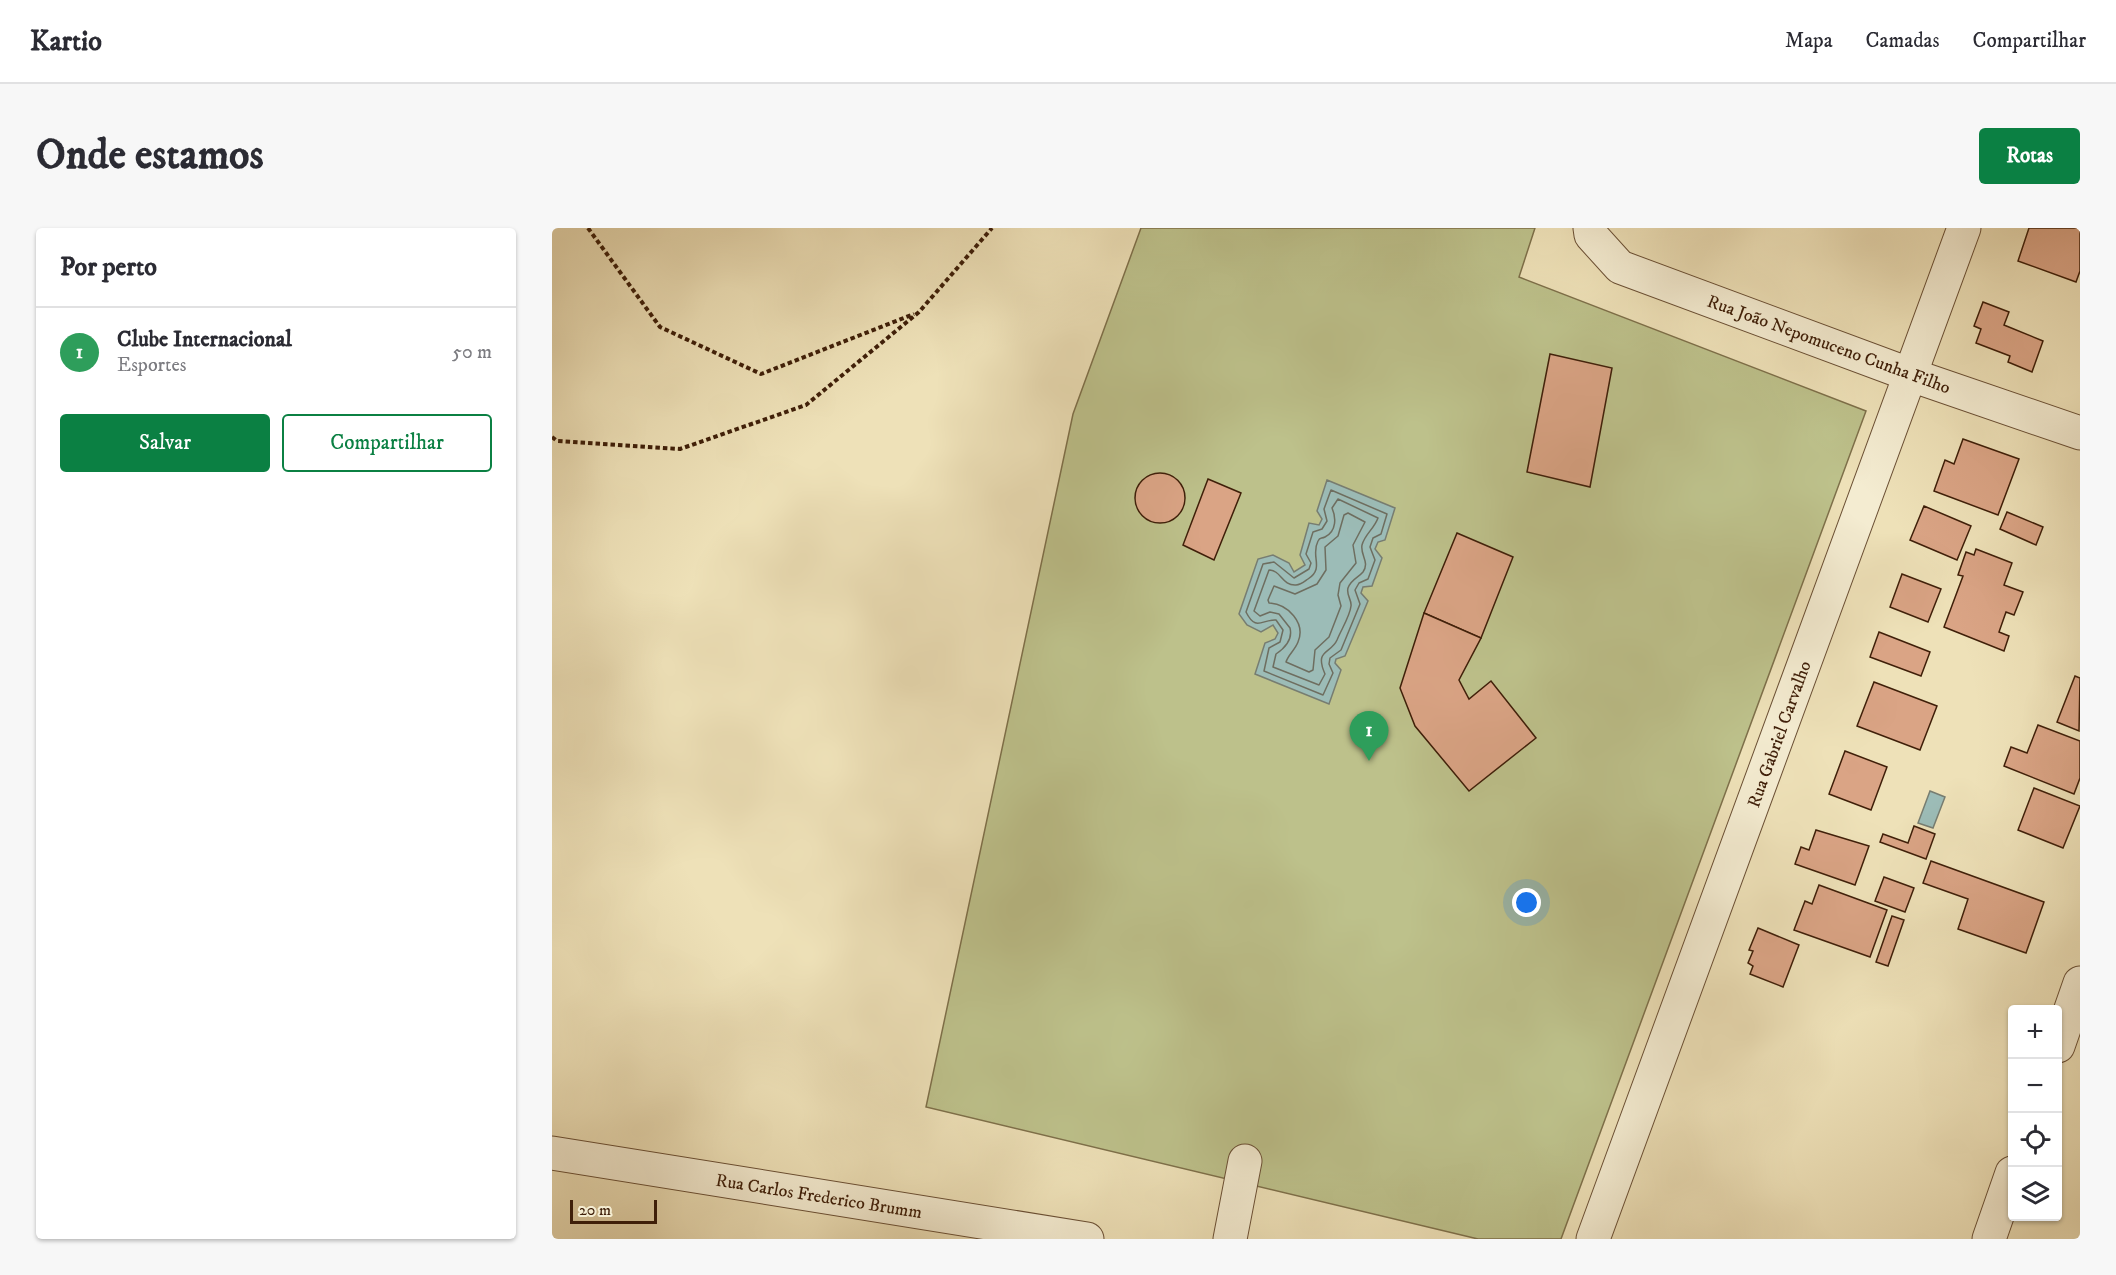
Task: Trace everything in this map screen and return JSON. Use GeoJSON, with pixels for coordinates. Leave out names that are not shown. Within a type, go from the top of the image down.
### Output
{"type":"FeatureCollection","features":[{"type":"Feature","properties":{"kind":"street","name":"Rua Gabriel Carvalho"},"geometry":{"type":"LineString","coordinates":[[1593,1239],[1965,228]]}},
{"type":"Feature","properties":{"kind":"street","name":"Rua João Nepomuceno Cunha Filho"},"geometry":{"type":"LineString","coordinates":[[1591,232],[1620,267],[1911,375],[2080,433]]}},
{"type":"Feature","properties":{"kind":"street"},"geometry":{"type":"LineString","coordinates":[[2062,1035],[2080,983]]}},
{"type":"Feature","properties":{"kind":"street","name":"Rua Carlos Frederico Brumm"},"geometry":{"type":"LineString","coordinates":[[552,1152],[1087,1239]]}},
{"type":"Feature","properties":{"kind":"street"},"geometry":{"type":"LineString","coordinates":[[1230,1239],[1245,1161]]}},
{"type":"Feature","properties":{"kind":"street"},"geometry":{"type":"LineString","coordinates":[[1989,1239],[2008,1187]]}},
{"type":"Feature","properties":{"kind":"path"},"geometry":{"type":"LineString","coordinates":[[588,228],[660,327],[761,374],[919,312]]}},
{"type":"Feature","properties":{"kind":"path"},"geometry":{"type":"LineString","coordinates":[[552,437],[557,441],[680,449],[806,405],[919,312],[992,228]]}},
{"type":"Feature","properties":{"kind":"green space"},"geometry":{"type":"Polygon","coordinates":[[[1141,228],[1535,228],[1519,277],[1866,411],[1561,1239],[1478,1239],[926,1107],[1073,414],[1141,228]]]}},
{"type":"Feature","properties":{"kind":"water"},"geometry":{"type":"Polygon","coordinates":[[[1327,480],[1395,508],[1385,540],[1378,542],[1375,549],[1382,558],[1372,586],[1363,587],[1361,593],[1368,601],[1345,656],[1336,659],[1335,663],[1341,670],[1329,704],[1255,674],[1265,643],[1275,639],[1278,633],[1273,625],[1261,632],[1247,625],[1239,614],[1258,559],[1273,555],[1289,563],[1294,572],[1305,565],[1300,555],[1309,523],[1319,525],[1322,519],[1317,511],[1327,480]]]}},
{"type":"Feature","properties":{"kind":"water"},"geometry":{"type":"Polygon","coordinates":[[[1930,791],[1945,797],[1933,828],[1918,823],[1930,791]]]}},
{"type":"Feature","properties":{"kind":"building"},"geometry":{"type":"Polygon","coordinates":[[[2029,228],[2080,228],[2080,271],[2076,282],[2018,261],[2029,228]]]}},
{"type":"Feature","properties":{"kind":"building"},"geometry":{"type":"Polygon","coordinates":[[[1983,302],[2009,312],[2004,325],[2043,341],[2032,372],[2008,362],[2010,356],[1976,343],[1981,329],[1974,326],[1983,302]]]}},
{"type":"Feature","properties":{"kind":"building"},"geometry":{"type":"Polygon","coordinates":[[[1550,354],[1612,368],[1590,487],[1527,472],[1550,354]]]}},
{"type":"Feature","properties":{"kind":"building"},"geometry":{"type":"Polygon","coordinates":[[[1963,439],[2019,459],[1998,515],[1934,491],[1945,460],[1954,464],[1963,439]]]}},
{"type":"Feature","properties":{"kind":"building"},"geometry":{"type":"Polygon","coordinates":[[[1155,473],[1165,473],[1178,480],[1185,493],[1185,503],[1178,516],[1165,523],[1155,523],[1146,519],[1139,512],[1135,503],[1135,493],[1139,484],[1146,477],[1155,473]]]}},
{"type":"Feature","properties":{"kind":"building"},"geometry":{"type":"Polygon","coordinates":[[[1208,479],[1241,493],[1214,560],[1183,545],[1208,479]]]}},
{"type":"Feature","properties":{"kind":"building"},"geometry":{"type":"Polygon","coordinates":[[[1924,506],[1971,526],[1957,560],[1910,540],[1924,506]]]}},
{"type":"Feature","properties":{"kind":"building"},"geometry":{"type":"Polygon","coordinates":[[[2007,512],[2043,527],[2036,545],[2000,529],[2007,512]]]}},
{"type":"Feature","properties":{"kind":"building"},"geometry":{"type":"Polygon","coordinates":[[[1457,533],[1513,557],[1481,638],[1424,613],[1457,533]]]}},
{"type":"Feature","properties":{"kind":"building"},"geometry":{"type":"Polygon","coordinates":[[[1976,549],[2012,563],[2004,585],[2023,592],[2014,615],[2006,612],[1999,632],[2009,636],[2004,651],[1944,627],[1963,576],[1958,575],[1966,552],[1974,555],[1976,549]]]}},
{"type":"Feature","properties":{"kind":"building"},"geometry":{"type":"Polygon","coordinates":[[[1902,574],[1941,589],[1928,622],[1890,607],[1902,574]]]}},
{"type":"Feature","properties":{"kind":"building"},"geometry":{"type":"Polygon","coordinates":[[[1424,613],[1481,638],[1459,680],[1469,699],[1491,681],[1536,738],[1469,791],[1415,726],[1400,688],[1424,613]]]}},
{"type":"Feature","properties":{"kind":"building"},"geometry":{"type":"Polygon","coordinates":[[[1879,632],[1930,652],[1921,676],[1870,657],[1879,632]]]}},
{"type":"Feature","properties":{"kind":"building"},"geometry":{"type":"Polygon","coordinates":[[[2075,676],[2080,678],[2079,731],[2057,722],[2075,676]]]}},
{"type":"Feature","properties":{"kind":"building"},"geometry":{"type":"Polygon","coordinates":[[[1874,682],[1937,706],[1920,750],[1857,726],[1874,682]]]}},
{"type":"Feature","properties":{"kind":"building"},"geometry":{"type":"Polygon","coordinates":[[[2038,725],[2080,741],[2080,778],[2074,794],[2004,766],[2011,747],[2027,753],[2038,725]]]}},
{"type":"Feature","properties":{"kind":"building"},"geometry":{"type":"Polygon","coordinates":[[[1845,751],[1887,767],[1871,810],[1829,794],[1845,751]]]}},
{"type":"Feature","properties":{"kind":"building"},"geometry":{"type":"Polygon","coordinates":[[[2034,788],[2080,806],[2063,848],[2018,830],[2034,788]]]}},
{"type":"Feature","properties":{"kind":"building"},"geometry":{"type":"Polygon","coordinates":[[[1914,826],[1935,834],[1926,859],[1880,842],[1883,834],[1908,843],[1914,826]]]}},
{"type":"Feature","properties":{"kind":"building"},"geometry":{"type":"Polygon","coordinates":[[[1816,830],[1869,846],[1855,885],[1795,864],[1801,847],[1809,850],[1816,830]]]}},
{"type":"Feature","properties":{"kind":"building"},"geometry":{"type":"Polygon","coordinates":[[[1931,861],[2044,902],[2026,953],[1958,929],[1968,899],[1923,883],[1931,861]]]}},
{"type":"Feature","properties":{"kind":"building"},"geometry":{"type":"Polygon","coordinates":[[[1884,877],[1914,888],[1905,912],[1875,901],[1884,877]]]}},
{"type":"Feature","properties":{"kind":"building"},"geometry":{"type":"Polygon","coordinates":[[[1819,885],[1887,910],[1870,957],[1794,930],[1805,901],[1812,904],[1819,885]]]}},
{"type":"Feature","properties":{"kind":"building"},"geometry":{"type":"Polygon","coordinates":[[[1892,916],[1904,920],[1888,966],[1876,962],[1892,916]]]}},
{"type":"Feature","properties":{"kind":"building"},"geometry":{"type":"Polygon","coordinates":[[[1758,928],[1799,945],[1783,987],[1750,974],[1753,966],[1748,963],[1753,951],[1749,950],[1758,928]]]}},
{"type":"Feature","properties":{"kind":"place","name":"Clube Internacional"},"geometry":{"type":"Point","coordinates":[1369,761]}}]}
